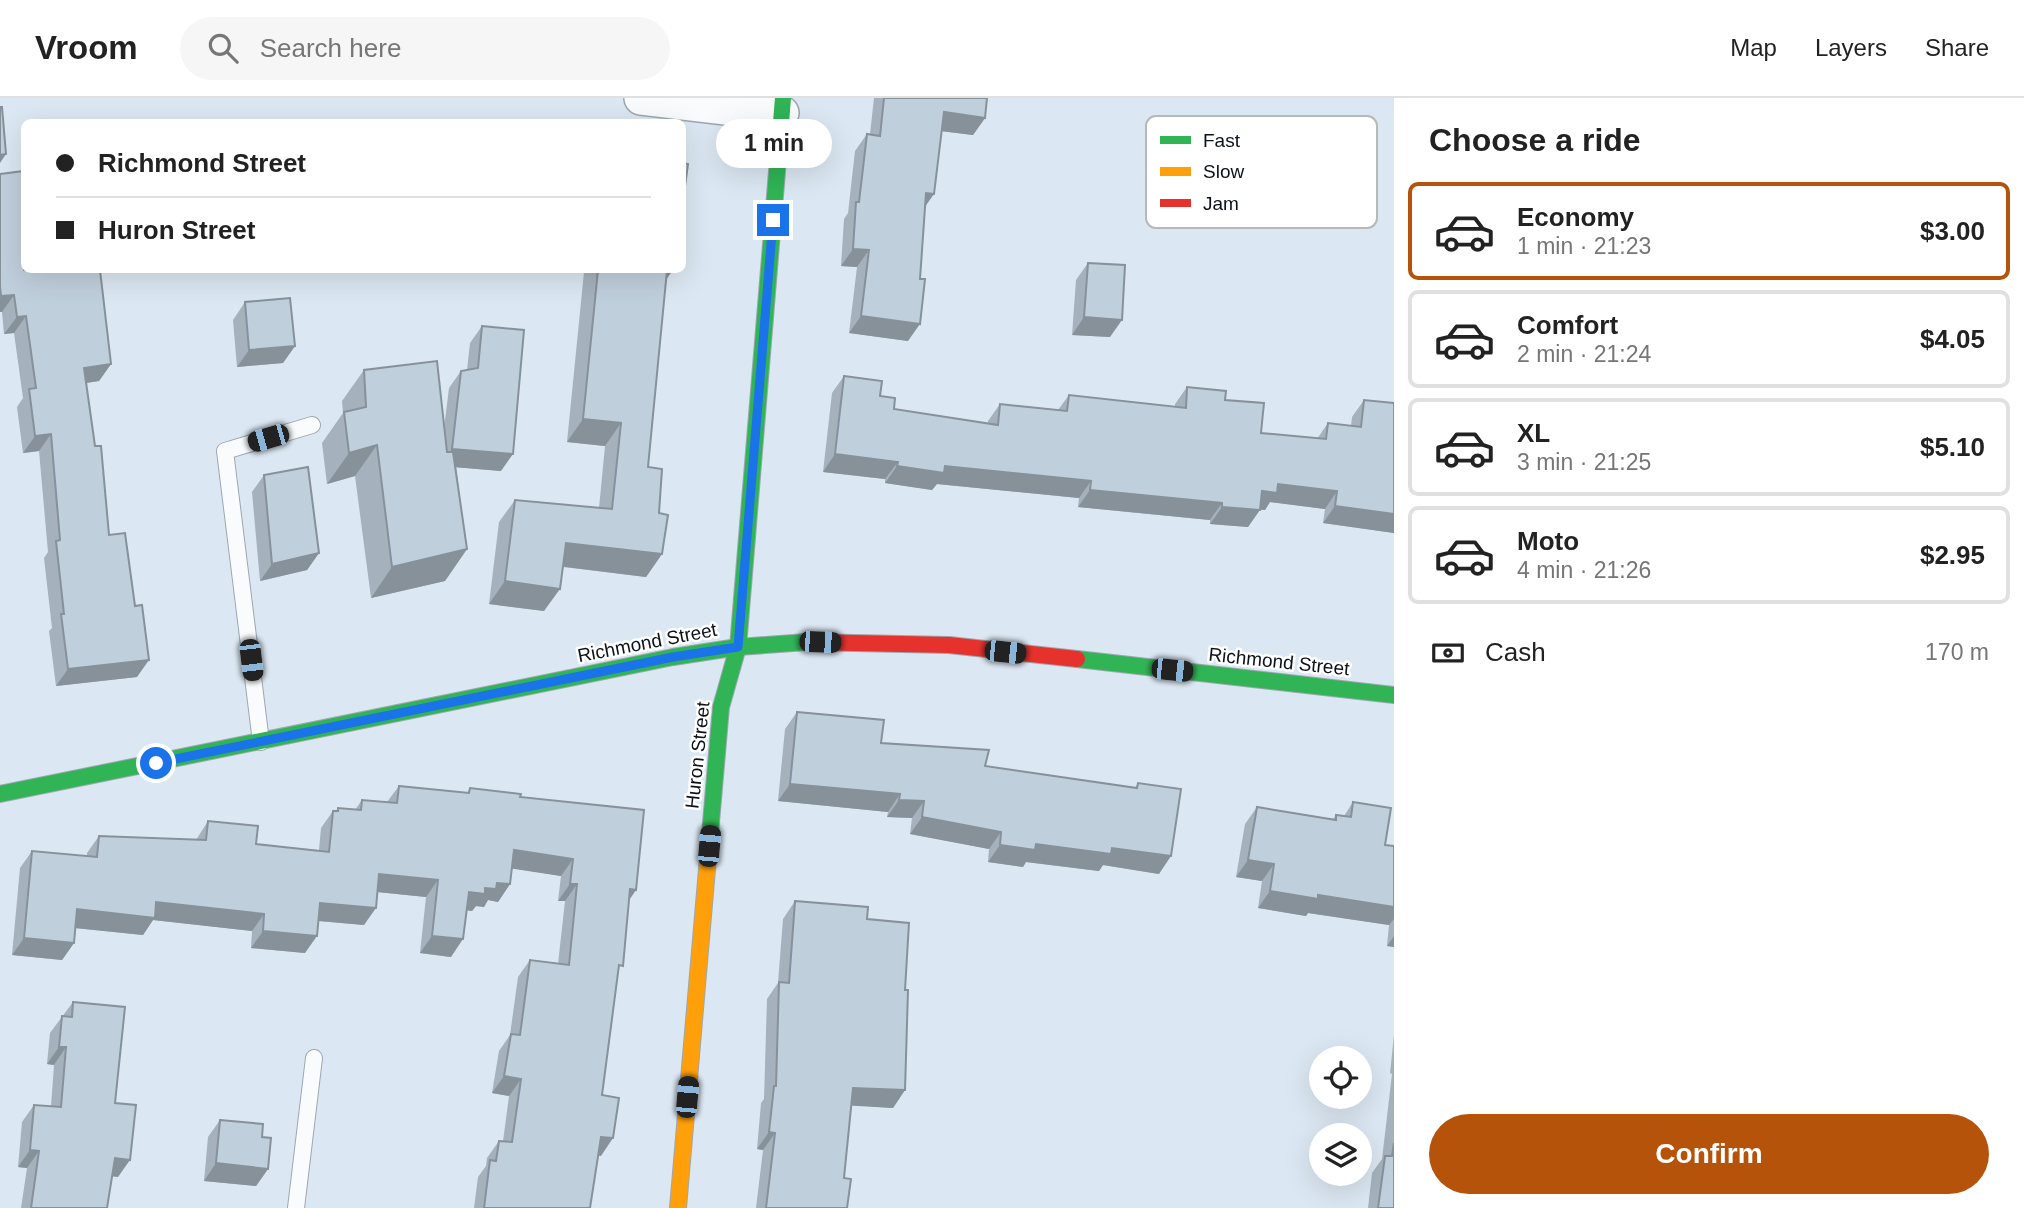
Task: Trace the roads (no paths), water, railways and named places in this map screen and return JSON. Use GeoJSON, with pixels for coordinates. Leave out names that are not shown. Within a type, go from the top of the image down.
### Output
{"type":"FeatureCollection","features":[{"type":"Feature","properties":{"kind":"main road","name":"Huron Street"},"geometry":{"type":"LineString","coordinates":[[677,1208],[721,707],[738,647],[783,105]]}},
{"type":"Feature","properties":{"kind":"main road","name":"Richmond Street"},"geometry":{"type":"LineString","coordinates":[[0,794],[660,659],[794,642],[949,645],[1394,695]]}},
{"type":"Feature","properties":{"kind":"street"},"geometry":{"type":"LineString","coordinates":[[641,98],[734,109],[783,105]]}},
{"type":"Feature","properties":{"kind":"lane"},"geometry":{"type":"LineString","coordinates":[[261,742],[225,451],[312,425]]}},
{"type":"Feature","properties":{"kind":"lane"},"geometry":{"type":"LineString","coordinates":[[296,1208],[314,1058]]}}]}
